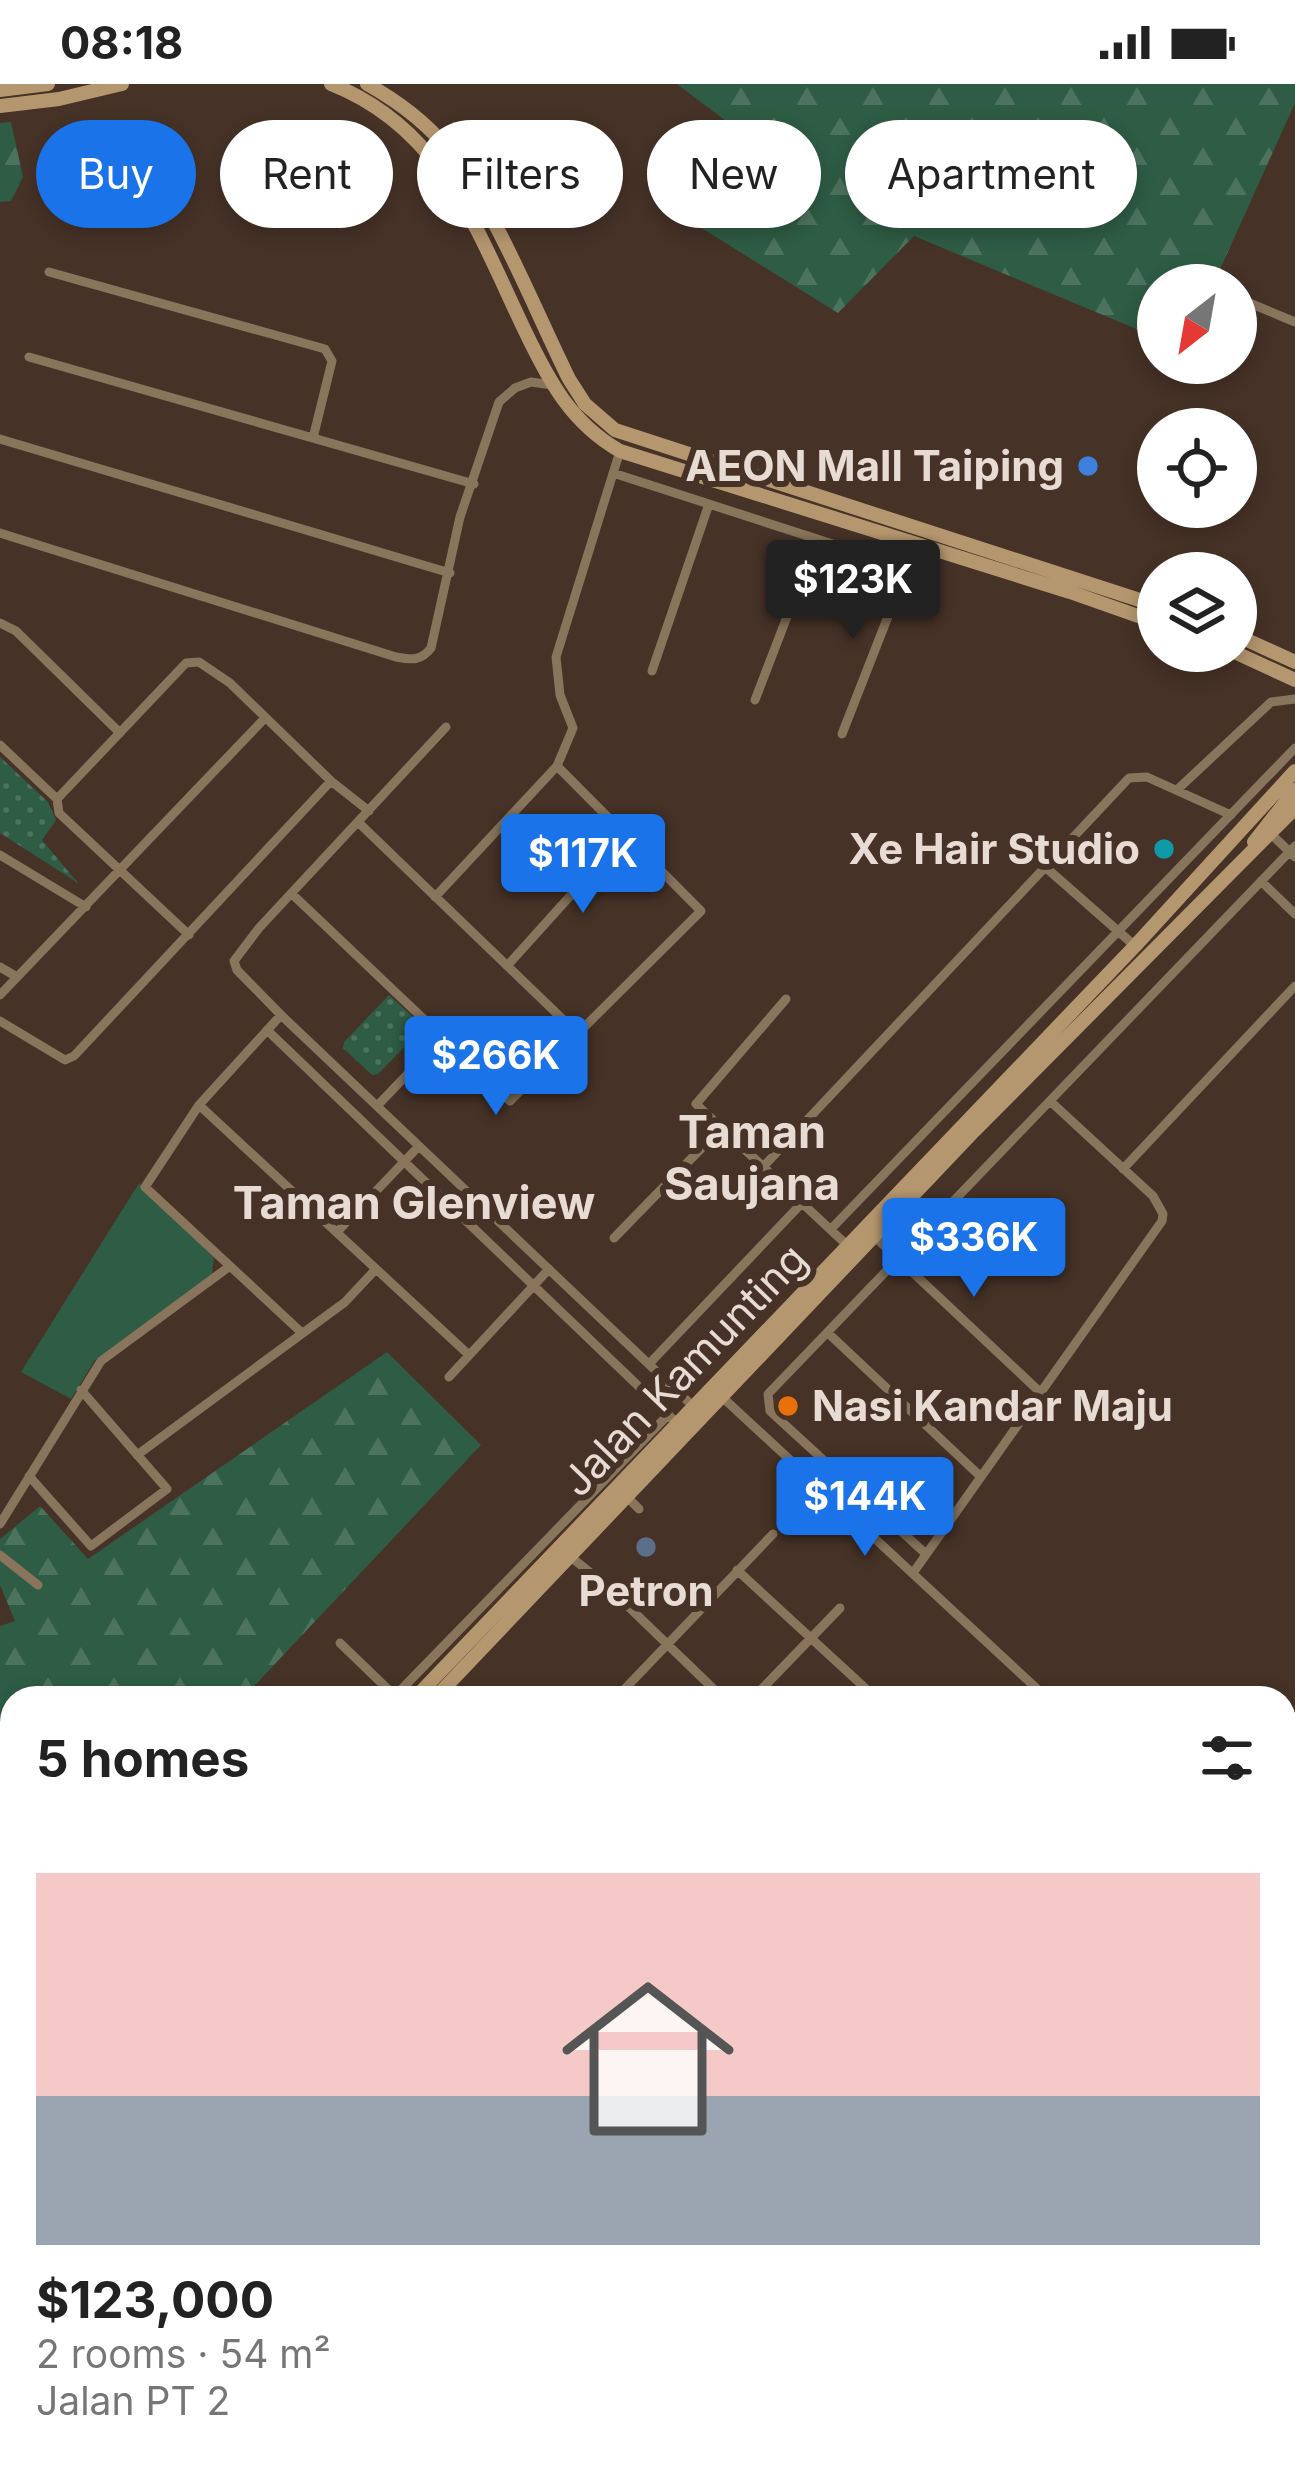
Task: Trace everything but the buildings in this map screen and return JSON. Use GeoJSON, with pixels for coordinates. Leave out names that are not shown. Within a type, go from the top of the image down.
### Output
{"type":"FeatureCollection","features":[{"type":"Feature","properties":{"kind":"main road"},"geometry":{"type":"LineString","coordinates":[[0,90],[48,84]]}},
{"type":"Feature","properties":{"kind":"main road"},"geometry":{"type":"LineString","coordinates":[[0,106],[122,84]]}},
{"type":"Feature","properties":{"kind":"main road"},"geometry":{"type":"LineString","coordinates":[[331,84],[391,119],[440,164],[552,386],[590,432],[1137,616]]}},
{"type":"Feature","properties":{"kind":"main road"},"geometry":{"type":"LineString","coordinates":[[368,84],[421,122],[451,154],[474,189],[568,379],[614,442],[1137,600]]}},
{"type":"Feature","properties":{"kind":"main road"},"geometry":{"type":"LineString","coordinates":[[1257,645],[1295,662]]}},
{"type":"Feature","properties":{"kind":"main road"},"geometry":{"type":"LineString","coordinates":[[1257,663],[1295,680]]}},
{"type":"Feature","properties":{"kind":"main road","name":"Jalan Kamunting"},"geometry":{"type":"LineString","coordinates":[[427,1686],[678,1425],[700,1412],[848,1246],[1295,771]]}},
{"type":"Feature","properties":{"kind":"main road"},"geometry":{"type":"LineString","coordinates":[[1251,850],[1259,831],[1295,790]]}},
{"type":"Feature","properties":{"kind":"main road","name":"Jalan Kamunting"},"geometry":{"type":"LineString","coordinates":[[717,1393],[876,1238],[974,1131],[1295,808]]}},
{"type":"Feature","properties":{"kind":"main road","name":"Jalan Kamunting"},"geometry":{"type":"LineString","coordinates":[[447,1686],[572,1558],[634,1503],[678,1425]]}},
{"type":"Feature","properties":{"kind":"street"},"geometry":{"type":"LineString","coordinates":[[49,272],[325,350],[332,361],[313,438]]}},
{"type":"Feature","properties":{"kind":"street"},"geometry":{"type":"LineString","coordinates":[[1257,306],[1295,322]]}},
{"type":"Feature","properties":{"kind":"street"},"geometry":{"type":"LineString","coordinates":[[29,357],[474,484]]}},
{"type":"Feature","properties":{"kind":"street"},"geometry":{"type":"LineString","coordinates":[[532,382],[543,368]]}},
{"type":"Feature","properties":{"kind":"street"},"geometry":{"type":"LineString","coordinates":[[0,533],[412,660],[424,658],[431,648],[460,518],[500,402],[515,388],[532,382],[552,386]]}},
{"type":"Feature","properties":{"kind":"street"},"geometry":{"type":"LineString","coordinates":[[0,439],[450,573]]}},
{"type":"Feature","properties":{"kind":"street"},"geometry":{"type":"LineString","coordinates":[[434,897],[557,766],[573,728],[560,695],[556,657],[613,473],[614,442]]}},
{"type":"Feature","properties":{"kind":"street"},"geometry":{"type":"LineString","coordinates":[[613,473],[907,568],[842,734]]}},
{"type":"Feature","properties":{"kind":"street"},"geometry":{"type":"LineString","coordinates":[[652,671],[709,504]]}},
{"type":"Feature","properties":{"kind":"street"},"geometry":{"type":"LineString","coordinates":[[755,700],[817,539]]}},
{"type":"Feature","properties":{"kind":"street"},"geometry":{"type":"LineString","coordinates":[[0,623],[16,631],[121,733]]}},
{"type":"Feature","properties":{"kind":"street"},"geometry":{"type":"LineString","coordinates":[[57,800],[187,663],[199,662],[212,668],[369,811]]}},
{"type":"Feature","properties":{"kind":"street"},"geometry":{"type":"LineString","coordinates":[[1178,789],[1270,702],[1295,700]]}},
{"type":"Feature","properties":{"kind":"street"},"geometry":{"type":"LineString","coordinates":[[0,995],[265,718]]}},
{"type":"Feature","properties":{"kind":"street"},"geometry":{"type":"LineString","coordinates":[[446,728],[237,952],[234,962],[281,1015],[700,1412]]}},
{"type":"Feature","properties":{"kind":"street"},"geometry":{"type":"LineString","coordinates":[[0,745],[57,800],[59,813],[189,935]]}},
{"type":"Feature","properties":{"kind":"street"},"geometry":{"type":"LineString","coordinates":[[831,1229],[1295,748]]}},
{"type":"Feature","properties":{"kind":"street"},"geometry":{"type":"LineString","coordinates":[[292,895],[510,1101],[701,910],[557,766]]}},
{"type":"Feature","properties":{"kind":"street"},"geometry":{"type":"LineString","coordinates":[[763,1167],[1129,778],[1147,777],[1232,815]]}},
{"type":"Feature","properties":{"kind":"street"},"geometry":{"type":"LineString","coordinates":[[0,1021],[65,1060],[74,1057],[331,781]]}},
{"type":"Feature","properties":{"kind":"street"},"geometry":{"type":"LineString","coordinates":[[359,823],[578,1034]]}},
{"type":"Feature","properties":{"kind":"street"},"geometry":{"type":"LineString","coordinates":[[926,1554],[770,1411],[768,1394],[1166,977],[1293,852],[1270,832]]}},
{"type":"Feature","properties":{"kind":"street"},"geometry":{"type":"LineString","coordinates":[[507,966],[625,836]]}},
{"type":"Feature","properties":{"kind":"street"},"geometry":{"type":"LineString","coordinates":[[0,855],[86,907]]}},
{"type":"Feature","properties":{"kind":"street"},"geometry":{"type":"LineString","coordinates":[[1043,865],[1135,946]]}},
{"type":"Feature","properties":{"kind":"street"},"geometry":{"type":"LineString","coordinates":[[1262,881],[1295,914]]}},
{"type":"Feature","properties":{"kind":"street"},"geometry":{"type":"LineString","coordinates":[[0,967],[17,977]]}},
{"type":"Feature","properties":{"kind":"street"},"geometry":{"type":"LineString","coordinates":[[1123,1168],[1295,986]]}},
{"type":"Feature","properties":{"kind":"street"},"geometry":{"type":"LineString","coordinates":[[786,999],[696,1104],[848,1246]]}},
{"type":"Feature","properties":{"kind":"street"},"geometry":{"type":"LineString","coordinates":[[281,1015],[199,1105],[145,1187],[302,1333]]}},
{"type":"Feature","properties":{"kind":"street"},"geometry":{"type":"LineString","coordinates":[[268,1030],[678,1425],[406,1686]]}},
{"type":"Feature","properties":{"kind":"street"},"geometry":{"type":"LineString","coordinates":[[377,1106],[442,1038]]}},
{"type":"Feature","properties":{"kind":"street"},"geometry":{"type":"LineString","coordinates":[[914,1573],[1159,1229],[1163,1214],[1159,1204],[1050,1101]]}},
{"type":"Feature","properties":{"kind":"street"},"geometry":{"type":"LineString","coordinates":[[199,1105],[469,1355]]}},
{"type":"Feature","properties":{"kind":"street"},"geometry":{"type":"LineString","coordinates":[[614,1238],[722,1128]]}},
{"type":"Feature","properties":{"kind":"street"},"geometry":{"type":"LineString","coordinates":[[338,1232],[419,1146]]}},
{"type":"Feature","properties":{"kind":"street"},"geometry":{"type":"LineString","coordinates":[[649,1364],[802,1204]]}},
{"type":"Feature","properties":{"kind":"street"},"geometry":{"type":"LineString","coordinates":[[876,1238],[1042,1393]]}},
{"type":"Feature","properties":{"kind":"street"},"geometry":{"type":"LineString","coordinates":[[0,1524],[101,1361],[230,1266]]}},
{"type":"Feature","properties":{"kind":"street"},"geometry":{"type":"LineString","coordinates":[[137,1455],[345,1302],[376,1269]]}},
{"type":"Feature","properties":{"kind":"street"},"geometry":{"type":"LineString","coordinates":[[449,1377],[549,1269]]}},
{"type":"Feature","properties":{"kind":"street"},"geometry":{"type":"LineString","coordinates":[[828,1333],[980,1476]]}},
{"type":"Feature","properties":{"kind":"street"},"geometry":{"type":"LineString","coordinates":[[29,1476],[91,1546],[167,1490],[81,1390]]}},
{"type":"Feature","properties":{"kind":"street"},"geometry":{"type":"LineString","coordinates":[[717,1393],[1035,1686]]}},
{"type":"Feature","properties":{"kind":"street"},"geometry":{"type":"LineString","coordinates":[[628,1686],[773,1534]]}},
{"type":"Feature","properties":{"kind":"street"},"geometry":{"type":"LineString","coordinates":[[0,1555],[38,1586]]}},
{"type":"Feature","properties":{"kind":"street"},"geometry":{"type":"LineString","coordinates":[[572,1558],[710,1686]]}},
{"type":"Feature","properties":{"kind":"street"},"geometry":{"type":"LineString","coordinates":[[737,1570],[863,1686]]}},
{"type":"Feature","properties":{"kind":"street"},"geometry":{"type":"LineString","coordinates":[[765,1686],[840,1608]]}},
{"type":"Feature","properties":{"kind":"street"},"geometry":{"type":"LineString","coordinates":[[340,1642],[384,1686]]}},
{"type":"Feature","properties":{"kind":"green space"},"geometry":{"type":"Polygon","coordinates":[[[677,84],[1295,84],[1295,103],[1222,264],[1137,264],[1137,329],[914,236],[838,313],[701,228],[821,228],[821,120],[725,120],[677,84]]]}},
{"type":"Feature","properties":{"kind":"green space"},"geometry":{"type":"Polygon","coordinates":[[[11,122],[23,177],[11,201],[0,202],[0,123],[11,122]]]}},
{"type":"Feature","properties":{"kind":"green space"},"geometry":{"type":"Polygon","coordinates":[[[0,757],[48,802],[56,820],[42,840],[78,883],[0,833],[0,757]]]}},
{"type":"Feature","properties":{"kind":"green space"},"geometry":{"type":"Polygon","coordinates":[[[389,995],[424,1027],[372,1075],[343,1048],[344,1042],[389,995]]]}},
{"type":"Feature","properties":{"kind":"green space"},"geometry":{"type":"Polygon","coordinates":[[[139,1183],[214,1256],[212,1274],[95,1360],[71,1399],[21,1372],[139,1183]]]}},
{"type":"Feature","properties":{"kind":"green space"},"geometry":{"type":"Polygon","coordinates":[[[387,1352],[481,1445],[254,1686],[0,1686],[0,1626],[15,1621],[0,1585],[0,1539],[40,1506],[88,1559],[387,1352]]]}},
{"type":"Feature","properties":{"kind":"place","name":"AEON Mall Taiping"},"geometry":{"type":"Point","coordinates":[1088,466]}},
{"type":"Feature","properties":{"kind":"place","name":"Xe Hair Studio"},"geometry":{"type":"Point","coordinates":[1164,849]}},
{"type":"Feature","properties":{"kind":"place","name":"Nasi Kandar Maju"},"geometry":{"type":"Point","coordinates":[788,1406]}},
{"type":"Feature","properties":{"kind":"place","name":"Petron"},"geometry":{"type":"Point","coordinates":[646,1547]}},
{"type":"Feature","properties":{"kind":"district","name":"Taman Saujana"},"geometry":{"type":"Point","coordinates":[752,1158]}},
{"type":"Feature","properties":{"kind":"district","name":"Taman Glenview"},"geometry":{"type":"Point","coordinates":[414,1203]}}]}
